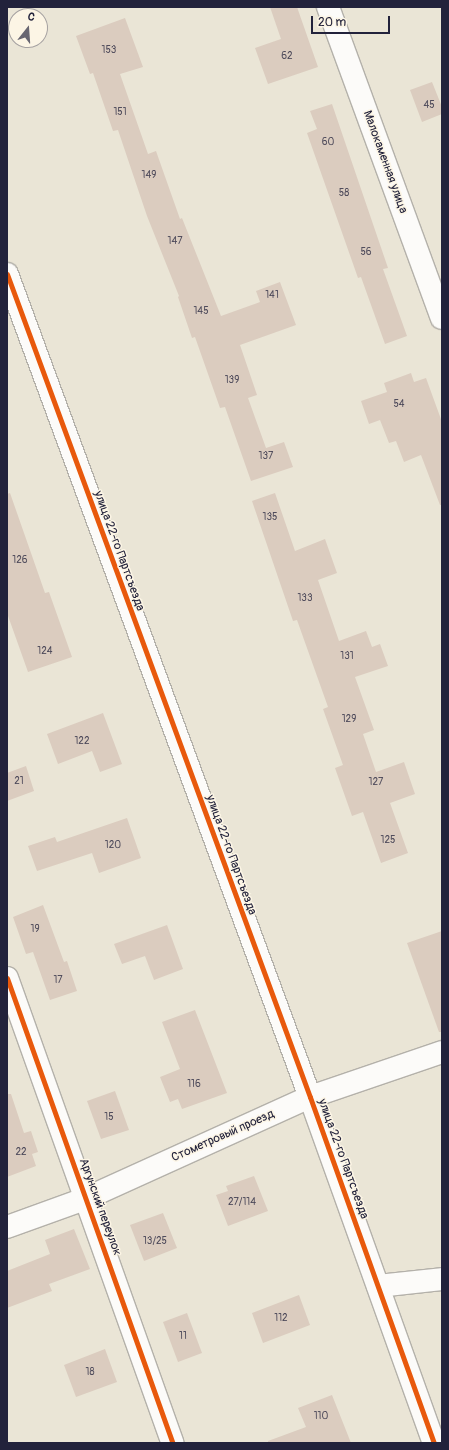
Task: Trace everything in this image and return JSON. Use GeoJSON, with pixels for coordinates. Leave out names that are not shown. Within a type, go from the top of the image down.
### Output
{"type":"FeatureCollection","features":[{"type":"Feature","properties":{"kind":"street","name":"Малокаменная улица"},"geometry":{"type":"LineString","coordinates":[[328,7],[442,318]]}},
{"type":"Feature","properties":{"kind":"street","name":"улица 22-го Партсъезда"},"geometry":{"type":"LineString","coordinates":[[7,274],[310,1097],[434,1443]]}},
{"type":"Feature","properties":{"kind":"street","name":"Аргунский переулок"},"geometry":{"type":"LineString","coordinates":[[7,978],[87,1198],[173,1443]]}},
{"type":"Feature","properties":{"kind":"street","name":"Стометровый проезд"},"geometry":{"type":"LineString","coordinates":[[7,1227],[87,1198],[310,1097],[442,1052]]}},
{"type":"Feature","properties":{"kind":"street"},"geometry":{"type":"LineString","coordinates":[[378,1286],[442,1279]]}},
{"type":"Feature","properties":{"kind":"building"},"geometry":{"type":"Polygon","coordinates":[[[270,7],[297,7],[318,67],[268,84],[255,48],[281,39],[270,7]]]}},
{"type":"Feature","properties":{"kind":"building"},"geometry":{"type":"Polygon","coordinates":[[[125,18],[143,67],[120,74],[148,154],[156,151],[180,219],[182,218],[221,316],[260,302],[256,291],[280,282],[296,325],[240,345],[257,395],[248,398],[266,448],[284,442],[293,467],[251,481],[225,407],[220,408],[195,337],[192,338],[178,297],[179,296],[147,216],[118,130],[113,131],[93,73],[90,74],[76,36],[125,18]]]}},
{"type":"Feature","properties":{"kind":"building"},"geometry":{"type":"Polygon","coordinates":[[[432,82],[442,107],[442,114],[422,122],[410,90],[432,82]]]}},
{"type":"Feature","properties":{"kind":"building"},"geometry":{"type":"Polygon","coordinates":[[[332,104],[388,268],[383,269],[407,336],[385,344],[361,277],[358,278],[307,133],[317,129],[310,111],[332,104]]]}},
{"type":"Feature","properties":{"kind":"building"},"geometry":{"type":"Polygon","coordinates":[[[411,373],[414,382],[426,378],[442,422],[442,505],[440,505],[421,455],[404,462],[396,441],[389,443],[380,420],[369,424],[361,401],[387,392],[384,383],[411,373]]]}},
{"type":"Feature","properties":{"kind":"building"},"geometry":{"type":"Polygon","coordinates":[[[10,493],[45,593],[49,592],[72,657],[28,672],[7,613],[7,494],[10,493]]]}},
{"type":"Feature","properties":{"kind":"building"},"geometry":{"type":"Polygon","coordinates":[[[275,493],[295,551],[325,539],[337,573],[318,580],[339,641],[366,631],[372,647],[380,644],[388,666],[355,677],[374,730],[363,734],[376,772],[404,762],[415,794],[390,803],[408,853],[381,863],[363,812],[352,816],[335,768],[343,765],[323,709],[328,707],[297,620],[293,621],[252,501],[275,493]]]}},
{"type":"Feature","properties":{"kind":"building"},"geometry":{"type":"Polygon","coordinates":[[[103,713],[122,764],[100,772],[92,751],[58,764],[47,734],[103,713]]]}},
{"type":"Feature","properties":{"kind":"building"},"geometry":{"type":"Polygon","coordinates":[[[26,766],[34,791],[7,801],[7,773],[26,766]]]}},
{"type":"Feature","properties":{"kind":"building"},"geometry":{"type":"Polygon","coordinates":[[[127,818],[141,858],[99,873],[92,853],[37,871],[28,846],[55,837],[57,842],[127,818]]]}},
{"type":"Feature","properties":{"kind":"building"},"geometry":{"type":"Polygon","coordinates":[[[43,905],[64,962],[67,961],[77,991],[50,1000],[33,952],[26,954],[13,917],[43,905]]]}},
{"type":"Feature","properties":{"kind":"building"},"geometry":{"type":"Polygon","coordinates":[[[167,925],[183,969],[154,980],[145,956],[122,964],[114,944],[167,925]]]}},
{"type":"Feature","properties":{"kind":"building"},"geometry":{"type":"Polygon","coordinates":[[[442,931],[442,1032],[439,1032],[407,943],[442,931]]]}},
{"type":"Feature","properties":{"kind":"building"},"geometry":{"type":"Polygon","coordinates":[[[195,1010],[227,1093],[182,1109],[178,1099],[170,1102],[160,1077],[180,1069],[162,1022],[195,1010]]]}},
{"type":"Feature","properties":{"kind":"building"},"geometry":{"type":"Polygon","coordinates":[[[115,1091],[129,1130],[101,1139],[87,1101],[115,1091]]]}},
{"type":"Feature","properties":{"kind":"building"},"geometry":{"type":"Polygon","coordinates":[[[7,1094],[11,1094],[24,1133],[31,1131],[38,1152],[32,1154],[36,1166],[7,1177],[7,1094]]]}},
{"type":"Feature","properties":{"kind":"building"},"geometry":{"type":"Polygon","coordinates":[[[254,1176],[268,1211],[228,1226],[216,1195],[228,1191],[226,1186],[254,1176]]]}},
{"type":"Feature","properties":{"kind":"building"},"geometry":{"type":"Polygon","coordinates":[[[163,1213],[177,1248],[144,1261],[130,1225],[163,1213]]]}},
{"type":"Feature","properties":{"kind":"building"},"geometry":{"type":"Polygon","coordinates":[[[74,1229],[90,1269],[49,1284],[52,1291],[7,1308],[7,1271],[50,1254],[45,1240],[74,1229]]]}},
{"type":"Feature","properties":{"kind":"building"},"geometry":{"type":"Polygon","coordinates":[[[299,1295],[310,1325],[263,1343],[252,1313],[299,1295]]]}},
{"type":"Feature","properties":{"kind":"building"},"geometry":{"type":"Polygon","coordinates":[[[187,1313],[202,1353],[178,1362],[163,1322],[187,1313]]]}},
{"type":"Feature","properties":{"kind":"building"},"geometry":{"type":"Polygon","coordinates":[[[105,1349],[117,1382],[76,1397],[64,1365],[105,1349]]]}},
{"type":"Feature","properties":{"kind":"building"},"geometry":{"type":"Polygon","coordinates":[[[332,1395],[351,1443],[268,1443],[268,1441],[306,1427],[298,1408],[332,1395]]]}},
{"type":"Feature","properties":{"kind":"cycle path"},"geometry":{"type":"LineString","coordinates":[[7,274],[310,1097],[434,1443]]}},
{"type":"Feature","properties":{"kind":"cycle path"},"geometry":{"type":"LineString","coordinates":[[7,978],[173,1443]]}}]}
